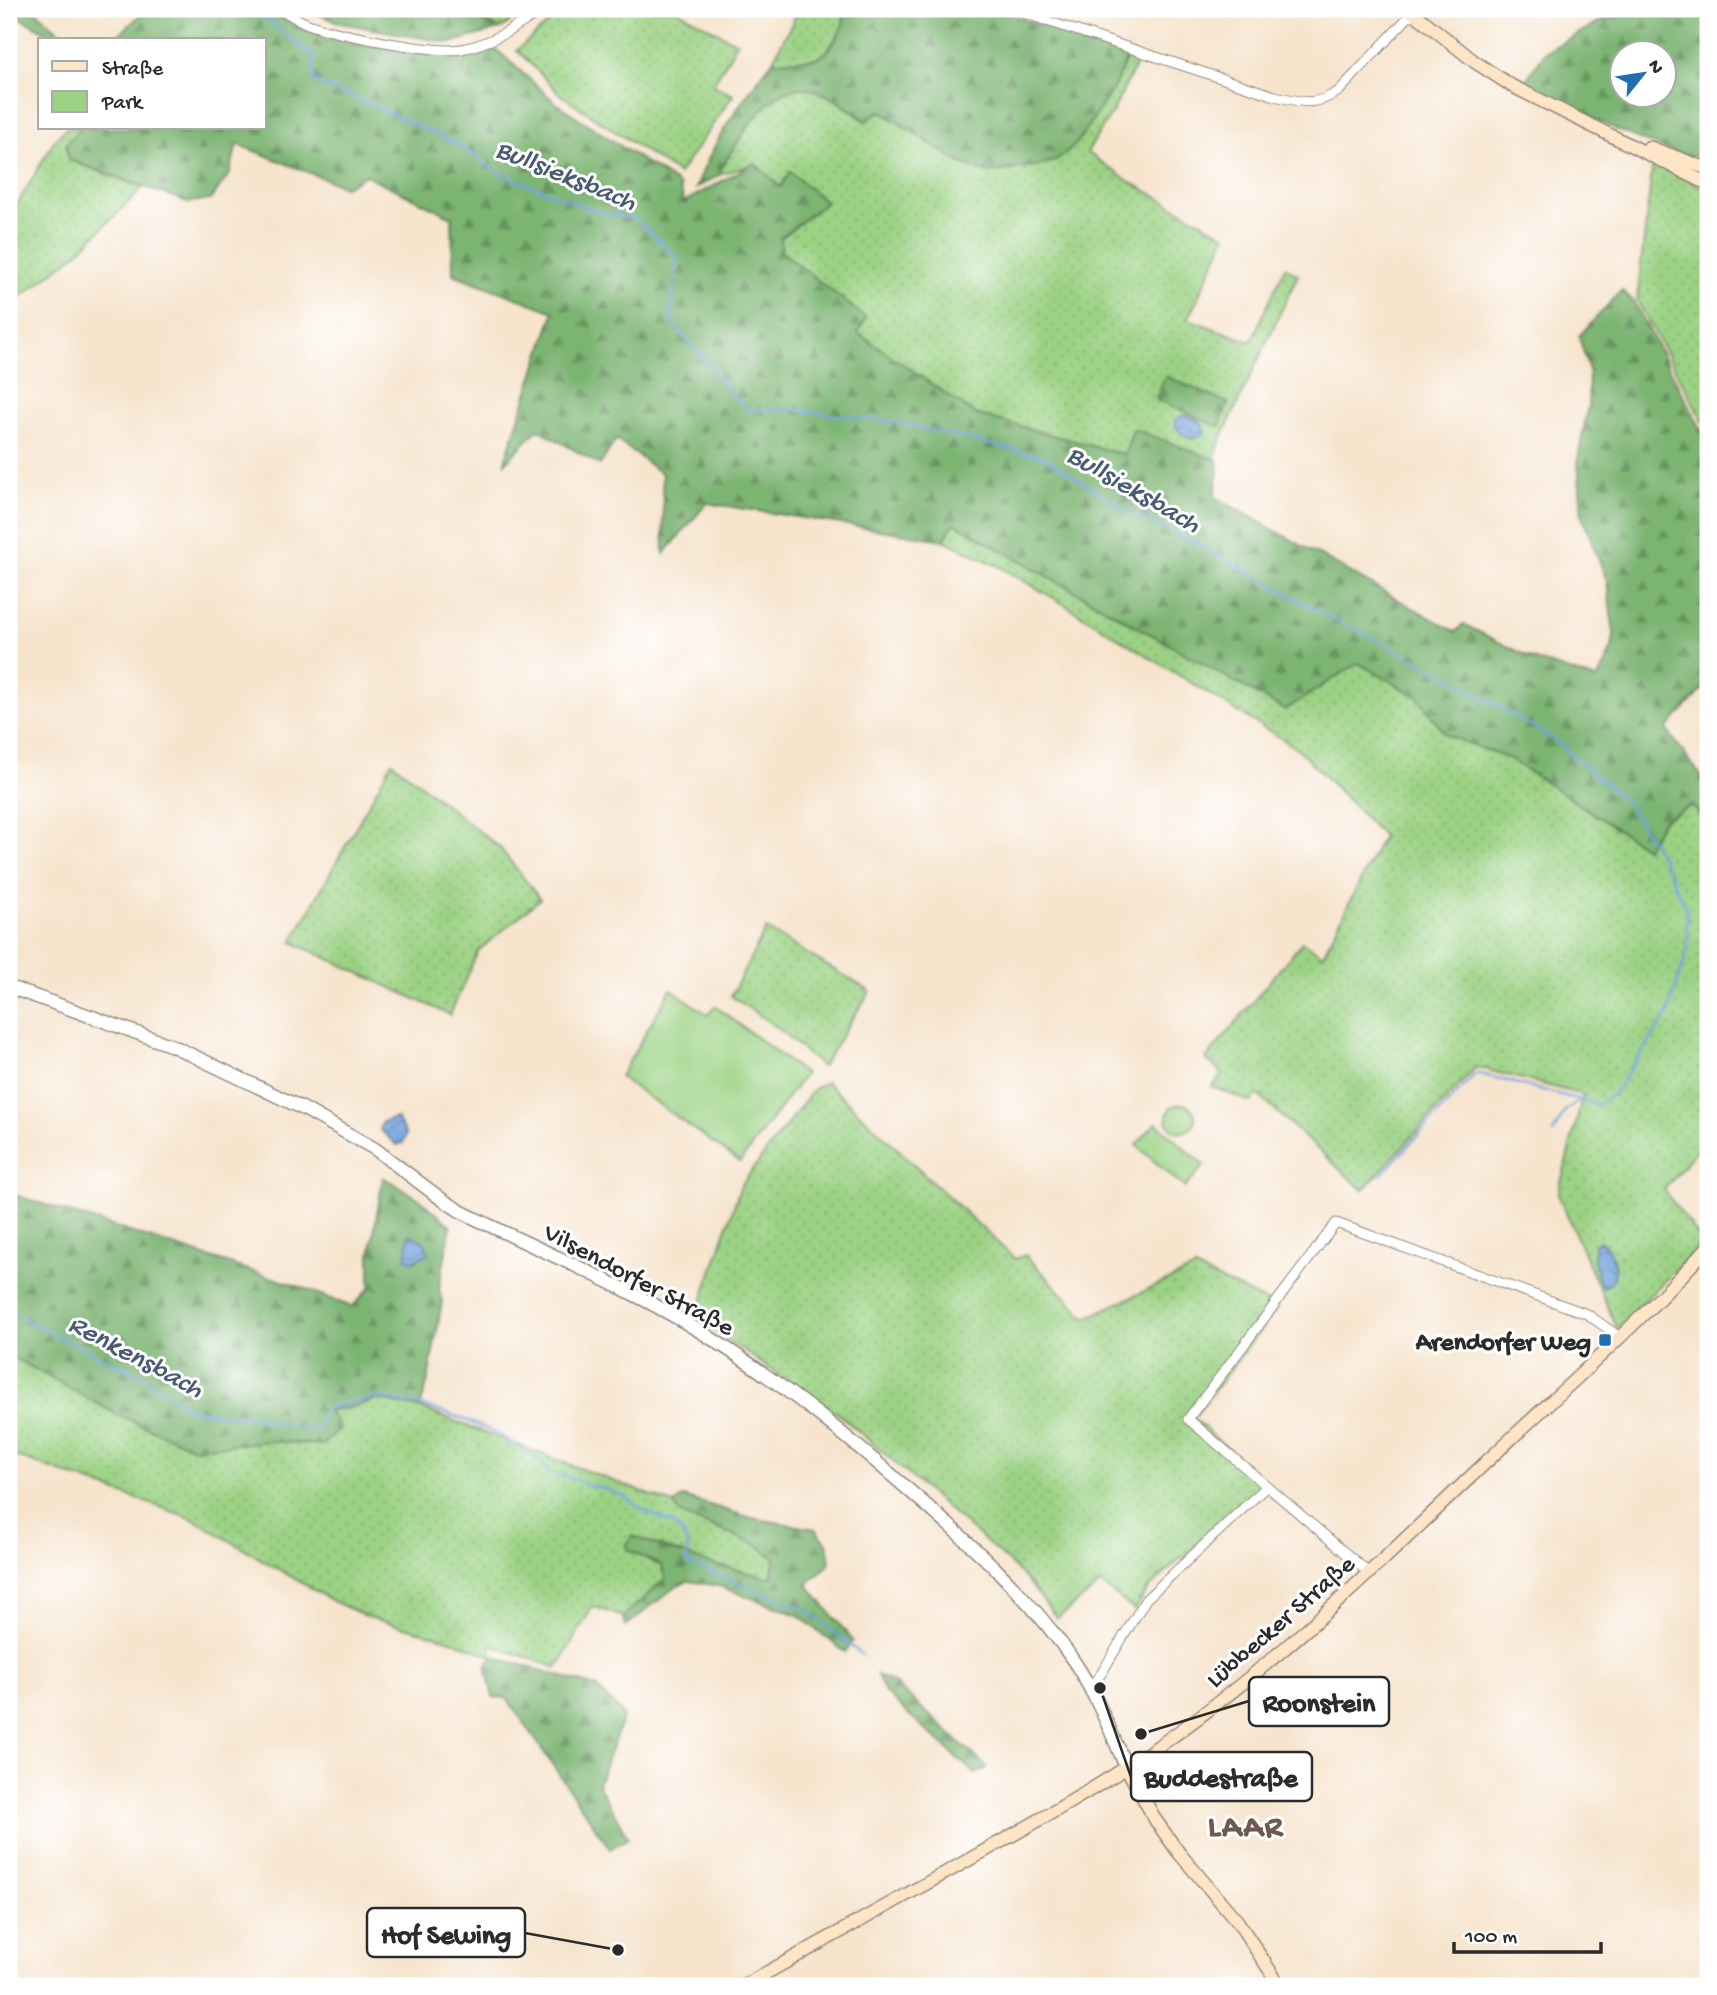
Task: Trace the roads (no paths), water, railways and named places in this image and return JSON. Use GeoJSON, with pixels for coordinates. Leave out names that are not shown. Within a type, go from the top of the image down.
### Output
{"type":"FeatureCollection","features":[{"type":"Feature","properties":{"kind":"main road"},"geometry":{"type":"LineString","coordinates":[[1412,10],[1475,62],[1512,86],[1708,184]]}},
{"type":"Feature","properties":{"kind":"main road"},"geometry":{"type":"LineString","coordinates":[[1594,127],[1705,165]]}},
{"type":"Feature","properties":{"kind":"main road","name":"Lübbecker Straße"},"geometry":{"type":"LineString","coordinates":[[743,1986],[992,1847],[1126,1767],[1201,1716],[1369,1573],[1621,1338],[1670,1290],[1708,1247]]}},
{"type":"Feature","properties":{"kind":"main road"},"geometry":{"type":"LineString","coordinates":[[1126,1767],[1156,1821],[1179,1853],[1238,1922],[1280,1986]]}},
{"type":"Feature","properties":{"kind":"street"},"geometry":{"type":"LineString","coordinates":[[280,9],[308,24],[352,35],[433,49],[459,50],[504,34],[542,9]]}},
{"type":"Feature","properties":{"kind":"street"},"geometry":{"type":"LineString","coordinates":[[1011,9],[1275,96],[1309,104],[1329,98],[1339,91],[1412,10]]}},
{"type":"Feature","properties":{"kind":"street","name":"Vilsendorfer Straße"},"geometry":{"type":"LineString","coordinates":[[9,987],[173,1046],[304,1109],[375,1149],[439,1199],[701,1332],[790,1392],[837,1428],[983,1556],[1058,1639],[1089,1688],[1126,1767]]}},
{"type":"Feature","properties":{"kind":"street"},"geometry":{"type":"LineString","coordinates":[[1369,1573],[1188,1419],[1336,1223],[1587,1314],[1621,1338]]}},
{"type":"Feature","properties":{"kind":"street"},"geometry":{"type":"LineString","coordinates":[[1089,1688],[1101,1674],[1152,1591],[1266,1487]]}},
{"type":"Feature","properties":{"kind":"water"},"geometry":{"type":"Polygon","coordinates":[[[1184,415],[1202,424],[1204,435],[1192,439],[1180,432],[1175,420],[1184,415]]]}},
{"type":"Feature","properties":{"kind":"water"},"geometry":{"type":"Polygon","coordinates":[[[397,1118],[406,1135],[403,1143],[397,1145],[380,1130],[382,1122],[397,1118]]]}},
{"type":"Feature","properties":{"kind":"water"},"geometry":{"type":"Polygon","coordinates":[[[409,1234],[424,1242],[429,1253],[414,1261],[406,1259],[409,1234]]]}},
{"type":"Feature","properties":{"kind":"water"},"geometry":{"type":"Polygon","coordinates":[[[1599,1241],[1609,1251],[1615,1273],[1613,1280],[1602,1287],[1594,1259],[1595,1243],[1599,1241]]]}},
{"type":"Feature","properties":{"kind":"waterway","name":"Bullsieksbach"},"geometry":{"type":"LineString","coordinates":[[254,9],[313,56],[314,82],[346,94]]}},
{"type":"Feature","properties":{"kind":"waterway","name":"Bullsieksbach"},"geometry":{"type":"LineString","coordinates":[[347,94],[460,145],[499,173],[601,213],[634,218],[677,257],[671,321],[746,410],[788,409],[895,422],[1044,457],[1127,510],[1199,545],[1333,619],[1446,675],[1553,739],[1627,802],[1662,858],[1687,911],[1687,952],[1666,1017],[1613,1094],[1598,1105],[1581,1100],[1566,1110],[1553,1133]]}},
{"type":"Feature","properties":{"kind":"waterway","name":"Bullsieksbach"},"geometry":{"type":"LineString","coordinates":[[1381,1175],[1476,1073],[1581,1100]]}},
{"type":"Feature","properties":{"kind":"waterway","name":"Renkensbach"},"geometry":{"type":"LineString","coordinates":[[9,1310],[140,1375],[191,1410],[254,1417],[317,1431],[326,1408],[377,1397],[419,1405],[461,1418],[496,1433],[538,1459],[549,1473],[623,1496],[641,1509],[675,1525],[684,1535],[688,1549],[686,1562],[807,1610],[862,1655]]}},
{"type":"Feature","properties":{"kind":"place","name":"Arendorfer Weg"},"geometry":{"type":"Point","coordinates":[1605,1340]}},
{"type":"Feature","properties":{"kind":"place","name":"Buddestraße"},"geometry":{"type":"Point","coordinates":[1100,1688]}},
{"type":"Feature","properties":{"kind":"place","name":"Roonstein"},"geometry":{"type":"Point","coordinates":[1141,1734]}},
{"type":"Feature","properties":{"kind":"place","name":"Hof Sewing"},"geometry":{"type":"Point","coordinates":[618,1950]}},
{"type":"Feature","properties":{"kind":"district","name":"LAAR"},"geometry":{"type":"Point","coordinates":[1246,1823]}}]}
